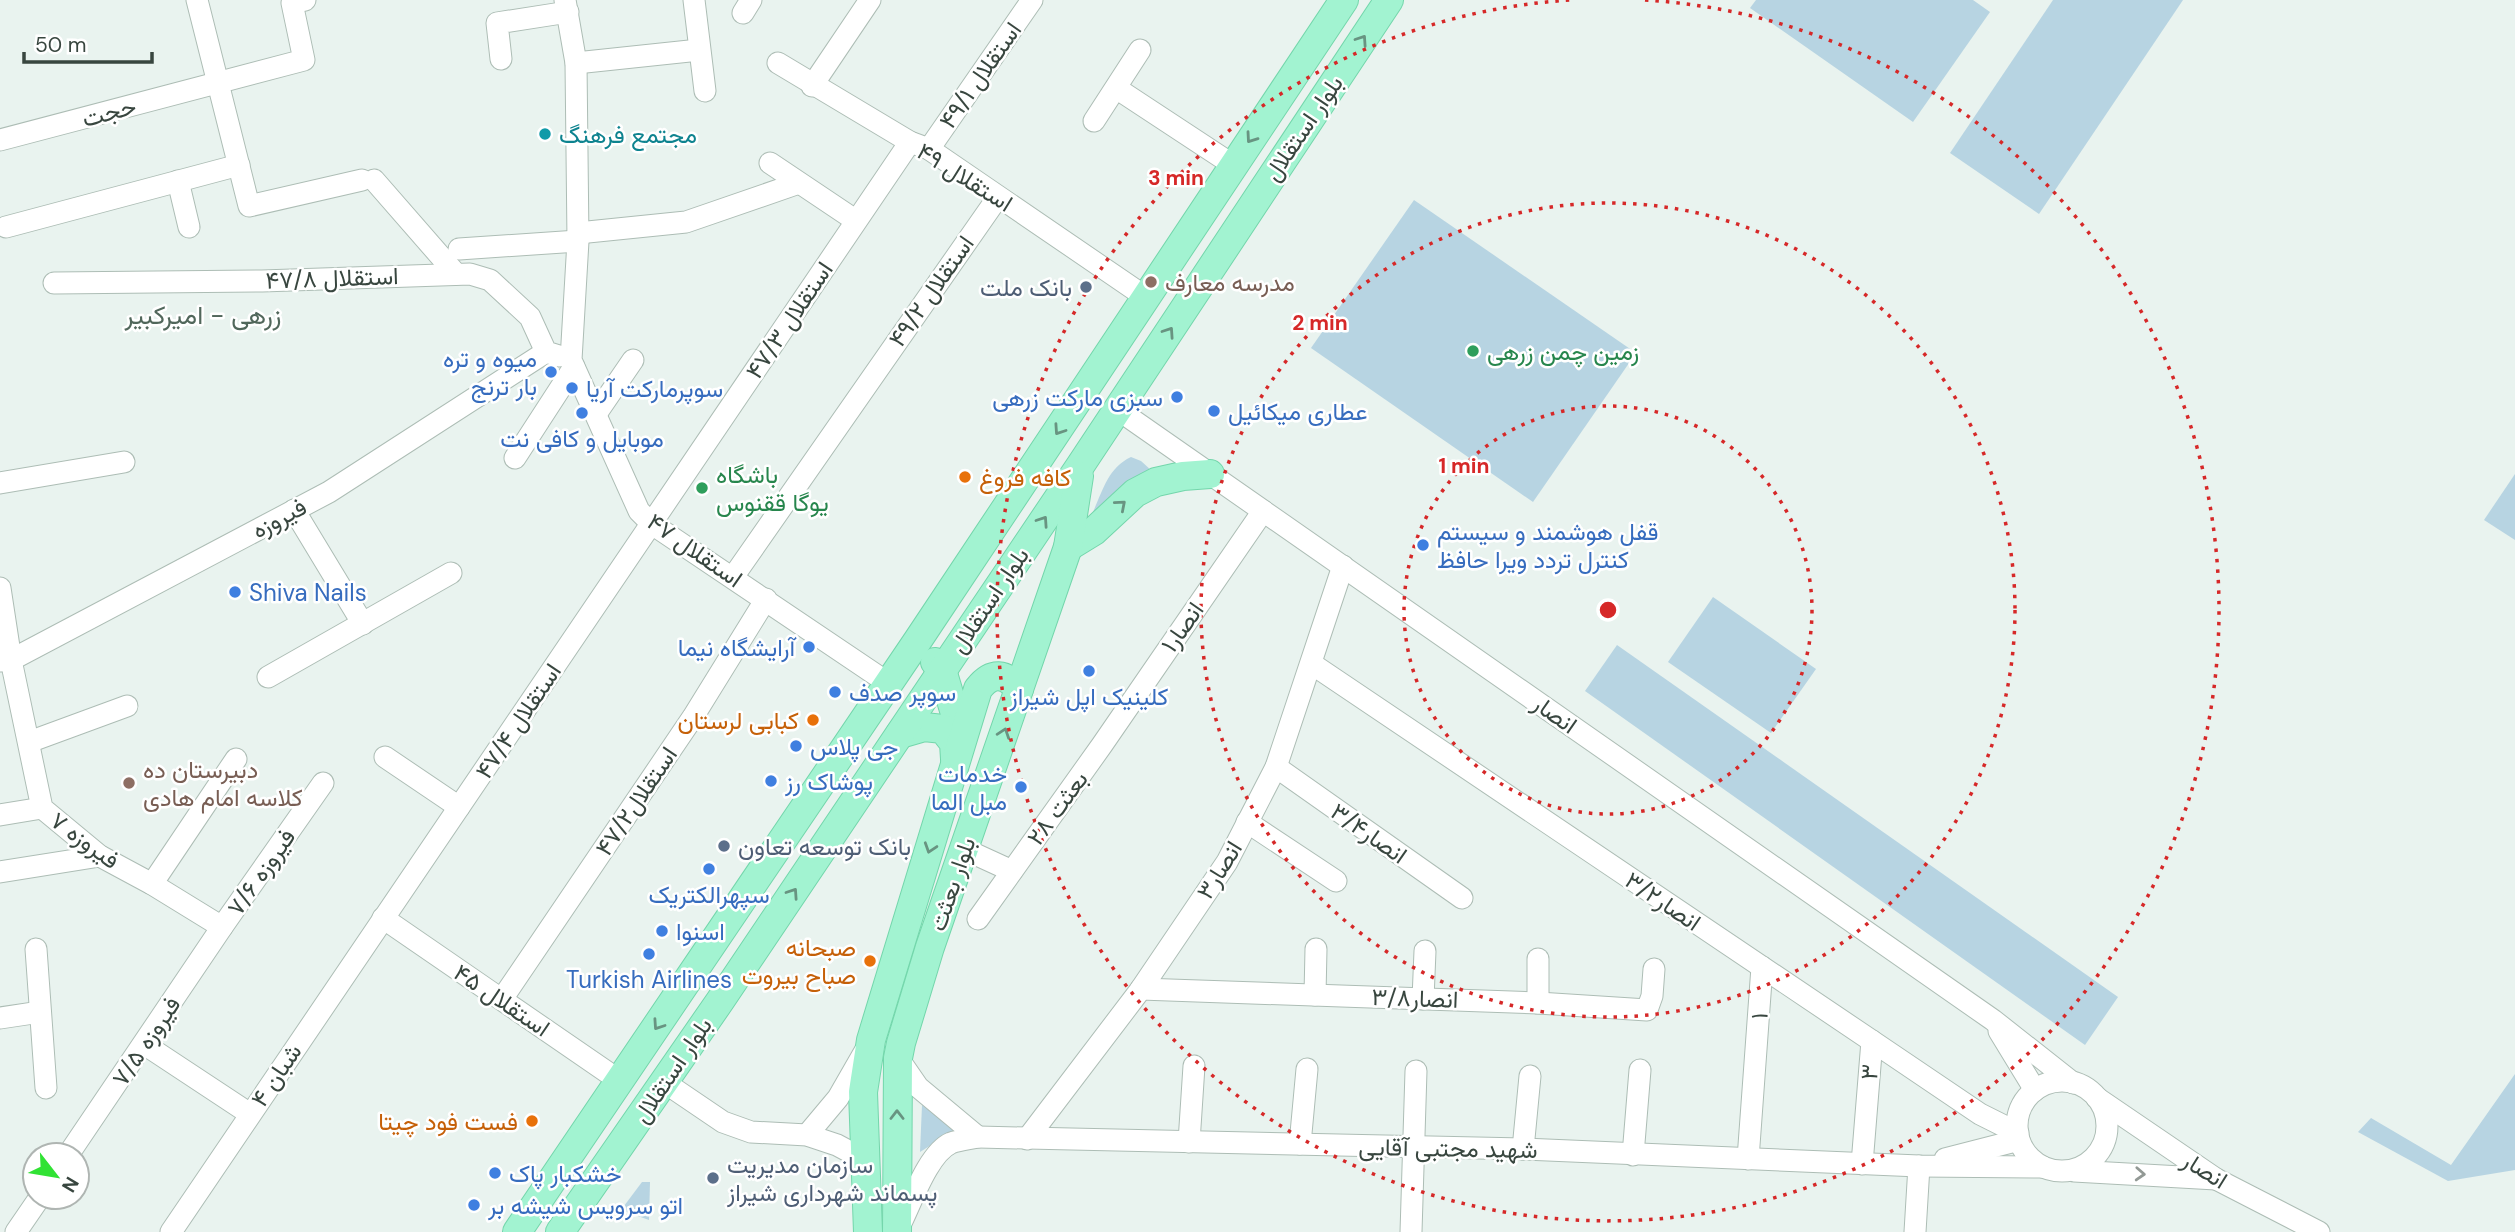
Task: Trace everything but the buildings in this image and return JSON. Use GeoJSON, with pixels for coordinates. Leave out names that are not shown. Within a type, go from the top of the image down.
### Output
{"type":"FeatureCollection","features":[{"type":"Feature","properties":{"kind":"main road","name":"بلوار استقلال"},"geometry":{"type":"LineString","coordinates":[[517,1232],[918,640],[1344,0]]}},
{"type":"Feature","properties":{"kind":"main road","name":"بلوار استقلال"},"geometry":{"type":"LineString","coordinates":[[566,1224],[900,734],[1389,0]]}},
{"type":"Feature","properties":{"kind":"main road"},"geometry":{"type":"LineString","coordinates":[[1271,111],[1301,130]]}},
{"type":"Feature","properties":{"kind":"main road","name":"بلوار بعثت"},"geometry":{"type":"LineString","coordinates":[[897,1232],[898,1058],[930,947],[1068,547],[1080,466]]}},
{"type":"Feature","properties":{"kind":"main road"},"geometry":{"type":"LineString","coordinates":[[1068,547],[1094,531],[1136,493],[1156,482],[1210,474]]}},
{"type":"Feature","properties":{"kind":"main road"},"geometry":{"type":"LineString","coordinates":[[918,640],[942,670],[962,737]]}},
{"type":"Feature","properties":{"kind":"main road","name":"بلوار بعثت"},"geometry":{"type":"LineString","coordinates":[[868,1232],[863,1092],[871,1040],[956,769],[962,737],[978,689],[996,675],[1009,678],[1019,689]]}},
{"type":"Feature","properties":{"kind":"main road"},"geometry":{"type":"LineString","coordinates":[[900,734],[924,727],[943,729],[954,743],[956,769]]}},
{"type":"Feature","properties":{"kind":"main road"},"geometry":{"type":"LineString","coordinates":[[542,1195],[566,1224]]}},
{"type":"Feature","properties":{"kind":"street"},"geometry":{"type":"LineString","coordinates":[[197,0],[249,206],[368,180],[456,274]]}},
{"type":"Feature","properties":{"kind":"street","name":"حجت"},"geometry":{"type":"LineString","coordinates":[[0,140],[304,60],[292,3],[305,0]]}},
{"type":"Feature","properties":{"kind":"street"},"geometry":{"type":"LineString","coordinates":[[694,0],[705,91]]}},
{"type":"Feature","properties":{"kind":"street"},"geometry":{"type":"LineString","coordinates":[[813,86],[870,0]]}},
{"type":"Feature","properties":{"kind":"street","name":"۴۹/۱ استقلال"},"geometry":{"type":"LineString","coordinates":[[855,220],[919,145],[1032,0]]}},
{"type":"Feature","properties":{"kind":"street"},"geometry":{"type":"LineString","coordinates":[[501,59],[496,23],[566,6]]}},
{"type":"Feature","properties":{"kind":"street","name":"۴۷ استقلال"},"geometry":{"type":"LineString","coordinates":[[566,6],[576,63],[578,237],[573,363],[639,511],[652,524],[888,683]]}},
{"type":"Feature","properties":{"kind":"street"},"geometry":{"type":"LineString","coordinates":[[576,63],[699,50]]}},
{"type":"Feature","properties":{"kind":"street"},"geometry":{"type":"LineString","coordinates":[[1094,121],[1140,50]]}},
{"type":"Feature","properties":{"kind":"street","name":"۴۹ استقلال"},"geometry":{"type":"LineString","coordinates":[[778,63],[813,86],[919,145],[1147,298]]}},
{"type":"Feature","properties":{"kind":"street"},"geometry":{"type":"LineString","coordinates":[[1116,88],[1233,165]]}},
{"type":"Feature","properties":{"kind":"street"},"geometry":{"type":"LineString","coordinates":[[770,163],[855,220]]}},
{"type":"Feature","properties":{"kind":"street"},"geometry":{"type":"LineString","coordinates":[[6,227],[239,165]]}},
{"type":"Feature","properties":{"kind":"street"},"geometry":{"type":"LineString","coordinates":[[178,181],[189,227]]}},
{"type":"Feature","properties":{"kind":"street"},"geometry":{"type":"LineString","coordinates":[[459,249],[578,237],[686,222],[799,183]]}},
{"type":"Feature","properties":{"kind":"street","name":"۴۹/۲ استقلال"},"geometry":{"type":"LineString","coordinates":[[733,577],[998,197]]}},
{"type":"Feature","properties":{"kind":"street","name":"۴۷/۳ استقلال"},"geometry":{"type":"LineString","coordinates":[[652,524],[855,220]]}},
{"type":"Feature","properties":{"kind":"street","name":"۴۷/۸ استقلال"},"geometry":{"type":"LineString","coordinates":[[54,283],[262,282],[470,274],[490,280],[530,317],[546,352]]}},
{"type":"Feature","properties":{"kind":"street"},"geometry":{"type":"LineString","coordinates":[[514,458],[573,363],[546,352]]}},
{"type":"Feature","properties":{"kind":"street","name":"فیروزه"},"geometry":{"type":"LineString","coordinates":[[5,660],[329,492],[546,352]]}},
{"type":"Feature","properties":{"kind":"street"},"geometry":{"type":"LineString","coordinates":[[596,414],[633,360]]}},
{"type":"Feature","properties":{"kind":"street","name":"انصار"},"geometry":{"type":"LineString","coordinates":[[1117,409],[1993,1020],[2073,1083]]}},
{"type":"Feature","properties":{"kind":"street"},"geometry":{"type":"LineString","coordinates":[[0,482],[124,462]]}},
{"type":"Feature","properties":{"kind":"street"},"geometry":{"type":"LineString","coordinates":[[294,510],[363,624]]}},
{"type":"Feature","properties":{"kind":"street","name":"انصار۱"},"geometry":{"type":"LineString","coordinates":[[1102,745],[1263,511]]}},
{"type":"Feature","properties":{"kind":"street","name":"۴۷/۴ استقلال"},"geometry":{"type":"LineString","coordinates":[[383,918],[652,524]]}},
{"type":"Feature","properties":{"kind":"street","name":"انصار۳"},"geometry":{"type":"LineString","coordinates":[[1027,1139],[1141,989],[1227,862],[1276,768],[1343,566]]}},
{"type":"Feature","properties":{"kind":"street"},"geometry":{"type":"LineString","coordinates":[[268,677],[452,573]]}},
{"type":"Feature","properties":{"kind":"street","name":"۷ فیروزه"},"geometry":{"type":"LineString","coordinates":[[0,588],[5,660],[29,742],[42,808],[100,856],[222,927]]}},
{"type":"Feature","properties":{"kind":"street","name":"استقلال۴۷/۲"},"geometry":{"type":"LineString","coordinates":[[502,999],[694,717],[766,599]]}},
{"type":"Feature","properties":{"kind":"street","name":"انصار۳/۲"},"geometry":{"type":"LineString","coordinates":[[1312,664],[2018,1137]]}},
{"type":"Feature","properties":{"kind":"street"},"geometry":{"type":"LineString","coordinates":[[29,742],[127,706]]}},
{"type":"Feature","properties":{"kind":"street","name":"بعثت ۲۸"},"geometry":{"type":"LineString","coordinates":[[978,919],[1102,745]]}},
{"type":"Feature","properties":{"kind":"street"},"geometry":{"type":"LineString","coordinates":[[385,757],[459,807]]}},
{"type":"Feature","properties":{"kind":"street"},"geometry":{"type":"LineString","coordinates":[[152,884],[236,759]]}},
{"type":"Feature","properties":{"kind":"street","name":"انصار۳/۴"},"geometry":{"type":"LineString","coordinates":[[1276,768],[1462,898]]}},
{"type":"Feature","properties":{"kind":"street","name":"۷/۶ فیروزه"},"geometry":{"type":"LineString","coordinates":[[222,927],[323,783]]}},
{"type":"Feature","properties":{"kind":"street"},"geometry":{"type":"LineString","coordinates":[[0,814],[42,808]]}},
{"type":"Feature","properties":{"kind":"street"},"geometry":{"type":"LineString","coordinates":[[1247,822],[1336,881]]}},
{"type":"Feature","properties":{"kind":"street","name":"بعثت ۲۸"},"geometry":{"type":"LineString","coordinates":[[964,849],[1012,871]]}},
{"type":"Feature","properties":{"kind":"street"},"geometry":{"type":"LineString","coordinates":[[0,872],[100,856]]}},
{"type":"Feature","properties":{"kind":"street","name":"۴۵ استقلال"},"geometry":{"type":"LineString","coordinates":[[383,918],[620,1081]]}},
{"type":"Feature","properties":{"kind":"street","name":"۴ شبان"},"geometry":{"type":"LineString","coordinates":[[171,1232],[383,918]]}},
{"type":"Feature","properties":{"kind":"street","name":"۷/۵ فیروزه"},"geometry":{"type":"LineString","coordinates":[[78,1141],[222,927]]}},
{"type":"Feature","properties":{"kind":"street"},"geometry":{"type":"LineString","coordinates":[[36,949],[46,1088]]}},
{"type":"Feature","properties":{"kind":"street"},"geometry":{"type":"LineString","coordinates":[[1315,949],[1315,995]]}},
{"type":"Feature","properties":{"kind":"street"},"geometry":{"type":"LineString","coordinates":[[1423,999],[1424,951]]}},
{"type":"Feature","properties":{"kind":"street"},"geometry":{"type":"LineString","coordinates":[[1538,959],[1538,1003]]}},
{"type":"Feature","properties":{"kind":"street","name":"۱"},"geometry":{"type":"LineString","coordinates":[[1748,1159],[1762,967]]}},
{"type":"Feature","properties":{"kind":"street","name":"انصار۳/۸"},"geometry":{"type":"LineString","coordinates":[[1141,989],[1538,1003],[1647,1010],[1652,996],[1654,969]]}},
{"type":"Feature","properties":{"kind":"street"},"geometry":{"type":"LineString","coordinates":[[0,1018],[40,1012]]}},
{"type":"Feature","properties":{"kind":"street","name":"انصار"},"geometry":{"type":"LineString","coordinates":[[1993,1020],[2035,1090]]}},
{"type":"Feature","properties":{"kind":"street"},"geometry":{"type":"LineString","coordinates":[[807,1135],[838,1098],[871,1040]]}},
{"type":"Feature","properties":{"kind":"street","name":"۳"},"geometry":{"type":"LineString","coordinates":[[1862,1164],[1872,1041]]}},
{"type":"Feature","properties":{"kind":"street"},"geometry":{"type":"LineString","coordinates":[[144,1044],[250,1114]]}},
{"type":"Feature","properties":{"kind":"street"},"geometry":{"type":"LineString","coordinates":[[898,1058],[918,1087],[978,1137]]}},
{"type":"Feature","properties":{"kind":"street"},"geometry":{"type":"LineString","coordinates":[[1189,1142],[1194,1066]]}},
{"type":"Feature","properties":{"kind":"street"},"geometry":{"type":"LineString","coordinates":[[1300,1144],[1307,1069]]}},
{"type":"Feature","properties":{"kind":"street"},"geometry":{"type":"LineString","coordinates":[[1633,1155],[1640,1070]]}},
{"type":"Feature","properties":{"kind":"street"},"geometry":{"type":"LineString","coordinates":[[1411,1232],[1416,1071]]}},
{"type":"Feature","properties":{"kind":"street"},"geometry":{"type":"LineString","coordinates":[[1523,1149],[1530,1076]]}},
{"type":"Feature","properties":{"kind":"street"},"geometry":{"type":"LineString","coordinates":[[664,1082],[723,1122],[751,1132],[807,1135],[837,1145],[867,1161]]}},
{"type":"Feature","properties":{"kind":"street"},"geometry":{"type":"LineString","coordinates":[[2071,1171],[2086,1165],[2097,1155],[2105,1141],[2107,1126],[2104,1111],[2097,1097],[2086,1088],[2073,1083],[2047,1084],[2028,1097],[2019,1114],[2018,1137],[2032,1161],[2057,1171],[2216,1178]]}},
{"type":"Feature","properties":{"kind":"street","name":"انصار"},"geometry":{"type":"LineString","coordinates":[[2097,1097],[2216,1178],[2319,1232]]}},
{"type":"Feature","properties":{"kind":"street","name":"شهید مجتبی آقایی"},"geometry":{"type":"LineString","coordinates":[[897,1232],[921,1184],[926,1167],[936,1154],[950,1143],[978,1137],[1523,1149],[1919,1166],[2043,1167]]}},
{"type":"Feature","properties":{"kind":"street","name":"شهید مجتبی آقایی"},"geometry":{"type":"LineString","coordinates":[[1919,1166],[2018,1137]]}},
{"type":"Feature","properties":{"kind":"street"},"geometry":{"type":"LineString","coordinates":[[1915,1232],[1919,1166]]}},
{"type":"Feature","properties":{"kind":"street"},"geometry":{"type":"LineString","coordinates":[[16,1232],[30,1211]]}},
{"type":"Feature","properties":{"kind":"shaded area"},"geometry":{"type":"Polygon","coordinates":[[[1756,0],[1973,0],[1990,12],[1913,122],[1750,8],[1756,0]]]}},
{"type":"Feature","properties":{"kind":"shaded area"},"geometry":{"type":"Polygon","coordinates":[[[2053,0],[2183,0],[2039,214],[1950,153],[2053,0]]]}},
{"type":"Feature","properties":{"kind":"shaded area","name":"زمین چمن زرهی"},"geometry":{"type":"Polygon","coordinates":[[[1414,200],[1636,353],[1533,502],[1311,348],[1414,200]]]}},
{"type":"Feature","properties":{"kind":"shaded area"},"geometry":{"type":"Polygon","coordinates":[[[1131,457],[1141,461],[1152,471],[1097,518],[1093,512],[1107,480],[1117,467],[1131,457]]]}},
{"type":"Feature","properties":{"kind":"shaded area"},"geometry":{"type":"Polygon","coordinates":[[[2515,474],[2515,540],[2484,520],[2515,474]]]}},
{"type":"Feature","properties":{"kind":"shaded area"},"geometry":{"type":"Polygon","coordinates":[[[1713,597],[1816,669],[1771,733],[1668,662],[1713,597]]]}},
{"type":"Feature","properties":{"kind":"shaded area"},"geometry":{"type":"Polygon","coordinates":[[[1617,645],[2118,997],[2085,1045],[1585,691],[1617,645]]]}},
{"type":"Feature","properties":{"kind":"shaded area"},"geometry":{"type":"Polygon","coordinates":[[[2515,1074],[2515,1170],[2448,1181],[2358,1132],[2371,1118],[2451,1165],[2515,1074]]]}},
{"type":"Feature","properties":{"kind":"shaded area"},"geometry":{"type":"Polygon","coordinates":[[[922,1105],[955,1130],[920,1152],[922,1105]]]}},
{"type":"Feature","properties":{"kind":"shaded area"},"geometry":{"type":"Polygon","coordinates":[[[642,1182],[650,1182],[649,1220],[621,1210],[642,1182]]]}},
{"type":"Feature","properties":{"kind":"place","name":"مجتمع فرهنگ"},"geometry":{"type":"Point","coordinates":[545,134]}},
{"type":"Feature","properties":{"kind":"place","name":"مدرسه معارف"},"geometry":{"type":"Point","coordinates":[1151,282]}},
{"type":"Feature","properties":{"kind":"place","name":"بانک ملت"},"geometry":{"type":"Point","coordinates":[1086,287]}},
{"type":"Feature","properties":{"kind":"place","name":"زمین چمن زرهی"},"geometry":{"type":"Point","coordinates":[1473,351]}},
{"type":"Feature","properties":{"kind":"place","name":"میوه و تره بار ترنج"},"geometry":{"type":"Point","coordinates":[551,372]}},
{"type":"Feature","properties":{"kind":"place","name":"سوپرمارکت آریا"},"geometry":{"type":"Point","coordinates":[572,388]}},
{"type":"Feature","properties":{"kind":"place","name":"سبزی مارکت زرهی"},"geometry":{"type":"Point","coordinates":[1177,397]}},
{"type":"Feature","properties":{"kind":"place","name":"عطاری میکائیل"},"geometry":{"type":"Point","coordinates":[1214,411]}},
{"type":"Feature","properties":{"kind":"place","name":"موبایل و کافی نت"},"geometry":{"type":"Point","coordinates":[582,413]}},
{"type":"Feature","properties":{"kind":"place","name":"کافه فروغ"},"geometry":{"type":"Point","coordinates":[965,477]}},
{"type":"Feature","properties":{"kind":"place","name":"باشگاه یوگا ققنوس"},"geometry":{"type":"Point","coordinates":[702,488]}},
{"type":"Feature","properties":{"kind":"place","name":"قفل هوشمند و سیستم کنترل تردد ویرا حافظ"},"geometry":{"type":"Point","coordinates":[1423,545]}},
{"type":"Feature","properties":{"kind":"place","name":"Shiva Nails"},"geometry":{"type":"Point","coordinates":[235,592]}},
{"type":"Feature","properties":{"kind":"place","name":"آرایشگاه نیما"},"geometry":{"type":"Point","coordinates":[809,647]}},
{"type":"Feature","properties":{"kind":"place","name":"کلینیک اپل شیراز"},"geometry":{"type":"Point","coordinates":[1089,671]}},
{"type":"Feature","properties":{"kind":"place","name":"سوپر صدف"},"geometry":{"type":"Point","coordinates":[835,692]}},
{"type":"Feature","properties":{"kind":"place","name":"کبابی لرستان"},"geometry":{"type":"Point","coordinates":[813,720]}},
{"type":"Feature","properties":{"kind":"place","name":"جی پلاس"},"geometry":{"type":"Point","coordinates":[796,746]}},
{"type":"Feature","properties":{"kind":"place","name":"پوشاک رز"},"geometry":{"type":"Point","coordinates":[771,781]}},
{"type":"Feature","properties":{"kind":"place","name":"دبیرستان ده کلاسه امام هادی"},"geometry":{"type":"Point","coordinates":[129,783]}},
{"type":"Feature","properties":{"kind":"place","name":"خدمات مبل الما"},"geometry":{"type":"Point","coordinates":[1021,787]}},
{"type":"Feature","properties":{"kind":"place","name":"بانک توسعه تعاون"},"geometry":{"type":"Point","coordinates":[724,846]}},
{"type":"Feature","properties":{"kind":"place","name":"سپهرالکتریک"},"geometry":{"type":"Point","coordinates":[709,869]}},
{"type":"Feature","properties":{"kind":"place","name":"اسنوا"},"geometry":{"type":"Point","coordinates":[662,931]}},
{"type":"Feature","properties":{"kind":"place","name":"Turkish Airlines"},"geometry":{"type":"Point","coordinates":[649,954]}},
{"type":"Feature","properties":{"kind":"place","name":"صبحانه صباح بیروت"},"geometry":{"type":"Point","coordinates":[870,961]}},
{"type":"Feature","properties":{"kind":"place","name":"فست فود چیتا"},"geometry":{"type":"Point","coordinates":[532,1121]}},
{"type":"Feature","properties":{"kind":"place","name":"خشکبار پاک"},"geometry":{"type":"Point","coordinates":[495,1173]}},
{"type":"Feature","properties":{"kind":"place","name":"سازمان مدیریت پسماند شهرداری شیراز"},"geometry":{"type":"Point","coordinates":[713,1178]}},
{"type":"Feature","properties":{"kind":"place","name":"اتو سرویس شیشه بر"},"geometry":{"type":"Point","coordinates":[474,1205]}},
{"type":"Feature","properties":{"kind":"district","name":"زرهی - امیرکبیر"},"geometry":{"type":"Point","coordinates":[203,315]}}]}
